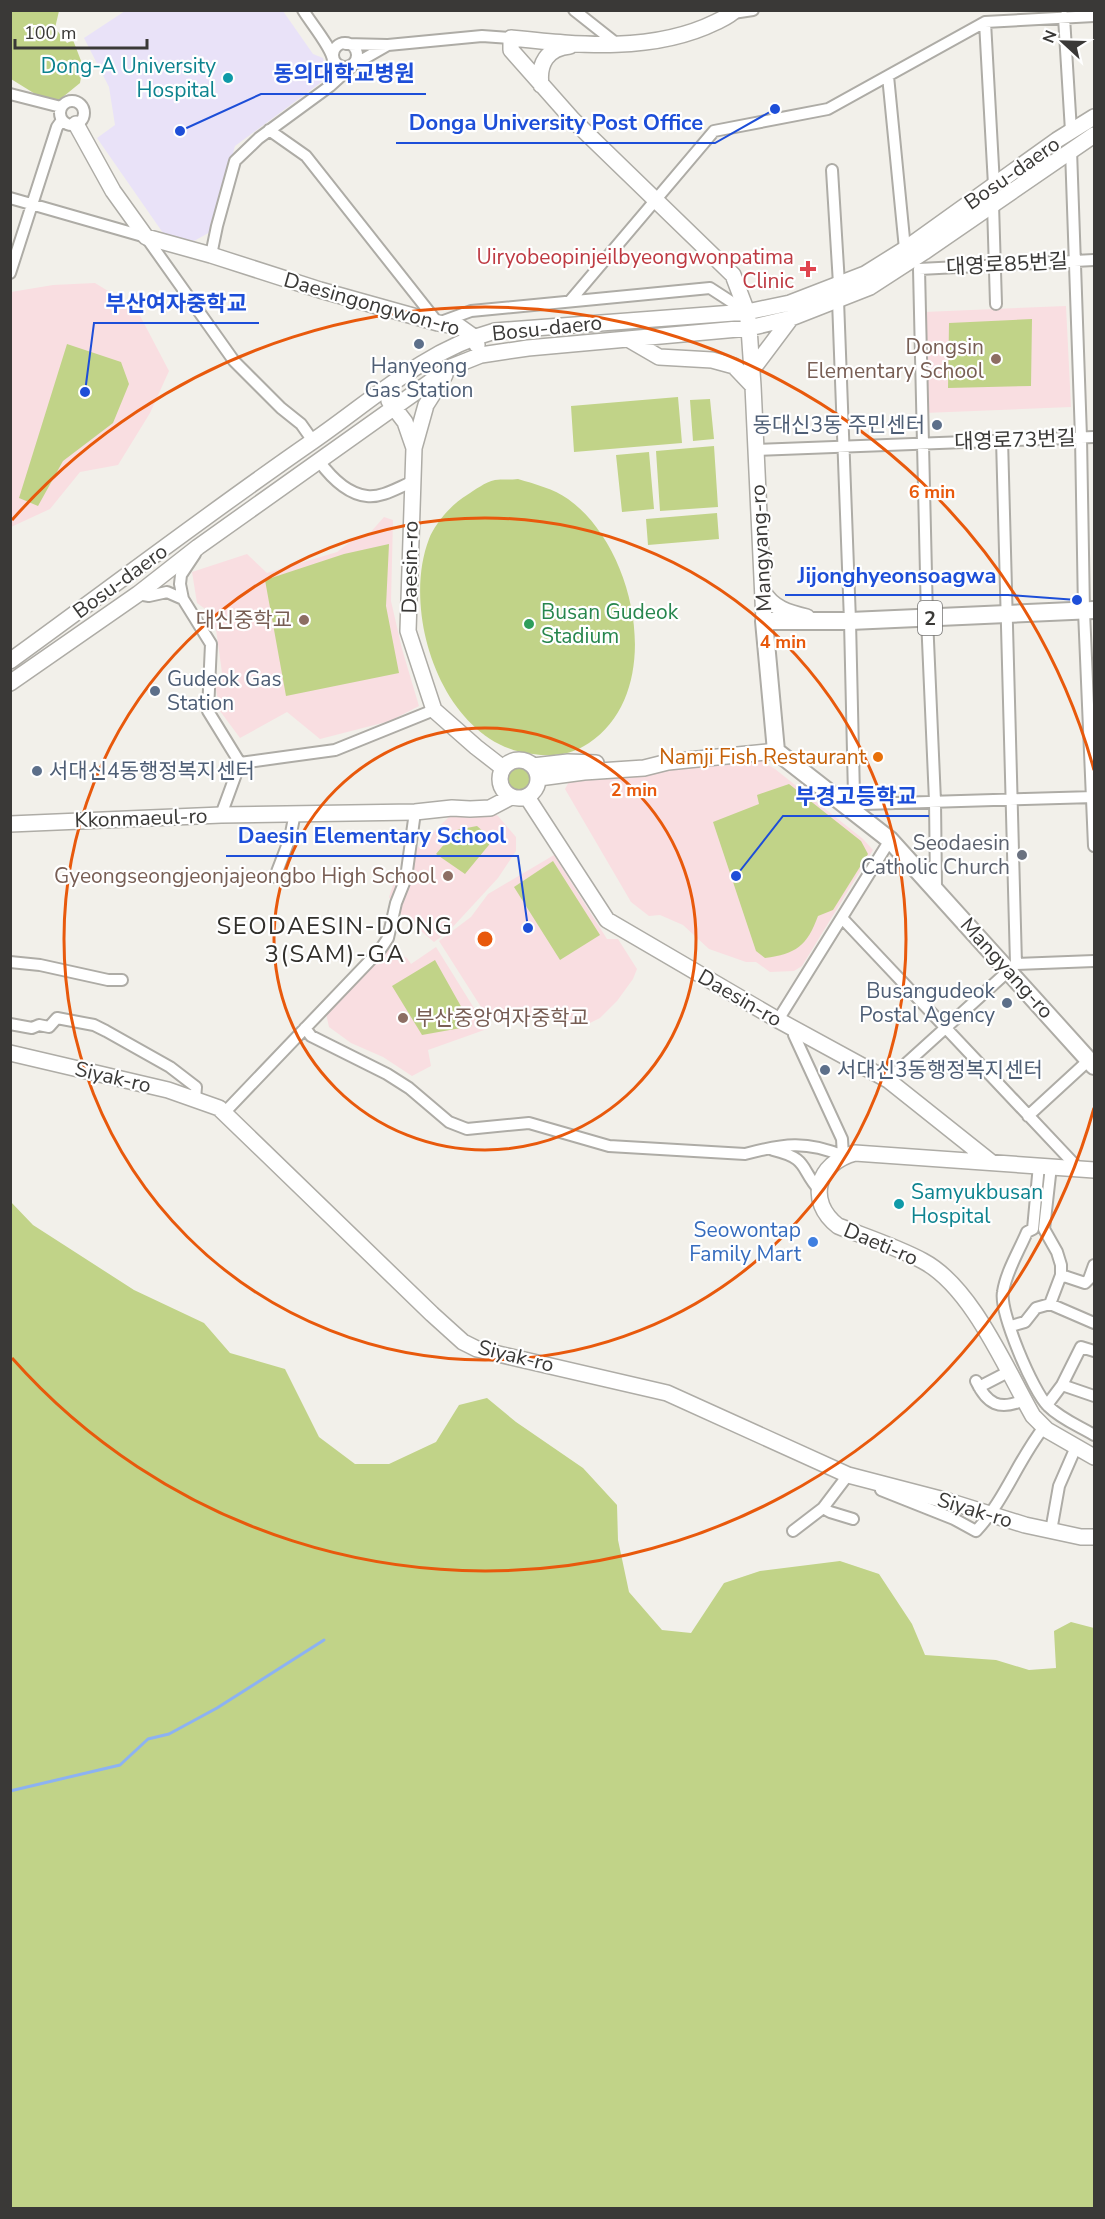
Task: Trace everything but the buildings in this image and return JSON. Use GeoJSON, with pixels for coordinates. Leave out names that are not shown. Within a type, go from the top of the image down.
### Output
{"type":"FeatureCollection","features":[{"type":"Feature","properties":{"kind":"main road"},"geometry":{"type":"LineString","coordinates":[[541,85],[540,70],[548,55],[561,47],[663,39],[699,30],[734,12]]}},
{"type":"Feature","properties":{"kind":"main road"},"geometry":{"type":"LineString","coordinates":[[511,38],[577,45]]}},
{"type":"Feature","properties":{"kind":"main road","name":"Mangyang-ro"},"geometry":{"type":"LineString","coordinates":[[511,38],[511,50],[573,120],[733,275],[747,312],[753,378],[764,621],[776,751],[851,807],[890,840],[1012,967],[1092,1063]]}},
{"type":"Feature","properties":{"kind":"main road","name":"Bosu-daero"},"geometry":{"type":"LineString","coordinates":[[10,661],[313,441],[441,352],[474,337],[495,331],[747,312],[790,303],[915,254],[994,185],[1095,117]]}},
{"type":"Feature","properties":{"kind":"main road"},"geometry":{"type":"LineString","coordinates":[[69,122],[113,191],[146,237]]}},
{"type":"Feature","properties":{"kind":"main road","name":"Bosu-daero"},"geometry":{"type":"LineString","coordinates":[[10,683],[138,594],[198,547],[451,366],[481,355],[528,348],[749,328],[791,318],[870,287],[915,254],[1095,135]]}},
{"type":"Feature","properties":{"kind":"main road","name":"Daesingongwon-ro"},"geometry":{"type":"LineString","coordinates":[[146,237],[320,290],[459,327],[474,337],[481,355]]}},
{"type":"Feature","properties":{"kind":"main road"},"geometry":{"type":"LineString","coordinates":[[628,339],[659,357],[712,360],[734,366],[753,378],[791,318]]}},
{"type":"Feature","properties":{"kind":"main road"},"geometry":{"type":"LineString","coordinates":[[414,448],[426,405],[451,366]]}},
{"type":"Feature","properties":{"kind":"main road","name":"Daesin-ro"},"geometry":{"type":"LineString","coordinates":[[382,392],[405,422],[414,448],[408,631],[434,710]]}},
{"type":"Feature","properties":{"kind":"main road"},"geometry":{"type":"LineString","coordinates":[[763,591],[772,603],[784,611],[821,621]]}},
{"type":"Feature","properties":{"kind":"main road","name":"2"},"geometry":{"type":"LineString","coordinates":[[764,621],[850,621],[1089,611]]}},
{"type":"Feature","properties":{"kind":"main road"},"geometry":{"type":"LineString","coordinates":[[434,710],[463,733],[504,753],[509,764]]}},
{"type":"Feature","properties":{"kind":"main road"},"geometry":{"type":"LineString","coordinates":[[536,772],[644,768],[668,762],[776,751]]}},
{"type":"Feature","properties":{"kind":"main road"},"geometry":{"type":"LineString","coordinates":[[528,762],[536,772],[533,793],[527,797],[521,799],[505,791],[501,773],[509,764],[528,762]]}},
{"type":"Feature","properties":{"kind":"main road","name":"Kkonmaeul-ro"},"geometry":{"type":"LineString","coordinates":[[10,824],[221,815],[415,812],[452,808],[486,799],[505,791]]}},
{"type":"Feature","properties":{"kind":"main road","name":"Daesin-ro"},"geometry":{"type":"LineString","coordinates":[[527,797],[607,920],[778,1020],[888,1080],[991,1162]]}},
{"type":"Feature","properties":{"kind":"main road","name":"Siyak-ro"},"geometry":{"type":"LineString","coordinates":[[10,1053],[168,1090],[225,1112],[463,1342],[477,1349],[667,1393],[801,1451],[847,1477],[1025,1526],[1081,1537],[1095,1537]]}},
{"type":"Feature","properties":{"kind":"main road"},"geometry":{"type":"LineString","coordinates":[[820,1191],[822,1179],[828,1169],[843,1156],[868,1153],[1095,1170]]}},
{"type":"Feature","properties":{"kind":"main road","name":"Daeti-ro"},"geometry":{"type":"LineString","coordinates":[[820,1191],[822,1210],[838,1226],[924,1261],[946,1278],[972,1307],[1033,1416],[1044,1427],[1095,1457]]}},
{"type":"Feature","properties":{"kind":"street"},"geometry":{"type":"LineString","coordinates":[[303,10],[314,29],[322,37],[333,59],[341,67],[353,64],[388,45]]}},
{"type":"Feature","properties":{"kind":"street"},"geometry":{"type":"LineString","coordinates":[[574,10],[617,44]]}},
{"type":"Feature","properties":{"kind":"street"},"geometry":{"type":"LineString","coordinates":[[734,12],[753,10]]}},
{"type":"Feature","properties":{"kind":"street"},"geometry":{"type":"LineString","coordinates":[[994,185],[985,22],[1095,16]]}},
{"type":"Feature","properties":{"kind":"street"},"geometry":{"type":"LineString","coordinates":[[1064,17],[1071,131]]}},
{"type":"Feature","properties":{"kind":"street","name":"Bosu-daero"},"geometry":{"type":"LineString","coordinates":[[570,301],[714,131],[828,109],[985,22]]}},
{"type":"Feature","properties":{"kind":"street"},"geometry":{"type":"LineString","coordinates":[[330,86],[333,53],[336,47],[347,44],[388,45],[482,36],[511,38]]}},
{"type":"Feature","properties":{"kind":"street"},"geometry":{"type":"LineString","coordinates":[[211,255],[235,161],[269,130],[330,86],[353,64],[357,55],[352,46],[322,37]]}},
{"type":"Feature","properties":{"kind":"street"},"geometry":{"type":"LineString","coordinates":[[888,76],[915,254],[924,444],[936,888]]}},
{"type":"Feature","properties":{"kind":"street"},"geometry":{"type":"LineString","coordinates":[[10,94],[61,107]]}},
{"type":"Feature","properties":{"kind":"street"},"geometry":{"type":"LineString","coordinates":[[10,273],[57,127],[69,122],[84,115],[80,104],[74,100],[66,101],[59,113],[69,122]]}},
{"type":"Feature","properties":{"kind":"street"},"geometry":{"type":"LineString","coordinates":[[269,130],[306,156],[438,323],[471,311],[710,288],[747,312]]}},
{"type":"Feature","properties":{"kind":"street"},"geometry":{"type":"LineString","coordinates":[[1071,150],[1089,611],[1095,846]]}},
{"type":"Feature","properties":{"kind":"street"},"geometry":{"type":"LineString","coordinates":[[832,170],[839,284]]}},
{"type":"Feature","properties":{"kind":"street","name":"Daesingongwon-ro"},"geometry":{"type":"LineString","coordinates":[[10,198],[146,237]]}},
{"type":"Feature","properties":{"kind":"street"},"geometry":{"type":"LineString","coordinates":[[993,204],[996,304]]}},
{"type":"Feature","properties":{"kind":"street"},"geometry":{"type":"LineString","coordinates":[[146,237],[234,361],[281,408],[302,424],[313,441]]}},
{"type":"Feature","properties":{"kind":"street","name":"대영로85번길"},"geometry":{"type":"LineString","coordinates":[[915,254],[995,264],[1095,260]]}},
{"type":"Feature","properties":{"kind":"street"},"geometry":{"type":"LineString","coordinates":[[837,300],[850,621],[854,796],[851,807],[863,804],[935,801],[1094,797]]}},
{"type":"Feature","properties":{"kind":"street","name":"대영로73번길"},"geometry":{"type":"LineString","coordinates":[[756,450],[1095,437]]}},
{"type":"Feature","properties":{"kind":"street"},"geometry":{"type":"LineString","coordinates":[[1002,439],[1008,614],[1012,967]]}},
{"type":"Feature","properties":{"kind":"street"},"geometry":{"type":"LineString","coordinates":[[319,461],[348,490],[368,497],[386,493],[412,482]]}},
{"type":"Feature","properties":{"kind":"street"},"geometry":{"type":"LineString","coordinates":[[198,547],[182,575],[180,584],[183,599],[211,644],[208,711],[240,763]]}},
{"type":"Feature","properties":{"kind":"street"},"geometry":{"type":"LineString","coordinates":[[138,594],[149,596],[167,591],[183,599]]}},
{"type":"Feature","properties":{"kind":"street"},"geometry":{"type":"LineString","coordinates":[[240,763],[335,750],[434,710]]}},
{"type":"Feature","properties":{"kind":"street"},"geometry":{"type":"LineString","coordinates":[[221,815],[240,763]]}},
{"type":"Feature","properties":{"kind":"street"},"geometry":{"type":"LineString","coordinates":[[225,1112],[380,950],[388,938],[396,903],[406,879],[415,812]]}},
{"type":"Feature","properties":{"kind":"street"},"geometry":{"type":"LineString","coordinates":[[275,877],[292,832],[295,813]]}},
{"type":"Feature","properties":{"kind":"street"},"geometry":{"type":"LineString","coordinates":[[778,1020],[890,840]]}},
{"type":"Feature","properties":{"kind":"street"},"geometry":{"type":"LineString","coordinates":[[842,918],[1078,1168]]}},
{"type":"Feature","properties":{"kind":"street"},"geometry":{"type":"LineString","coordinates":[[888,1080],[1012,967],[1095,961]]}},
{"type":"Feature","properties":{"kind":"street"},"geometry":{"type":"LineString","coordinates":[[10,962],[40,965],[108,980],[122,980]]}},
{"type":"Feature","properties":{"kind":"street"},"geometry":{"type":"LineString","coordinates":[[54,1011],[66,1016],[67,1020]]}},
{"type":"Feature","properties":{"kind":"street"},"geometry":{"type":"LineString","coordinates":[[10,1024],[32,1028],[39,1025],[49,1027],[57,1018],[94,1025],[170,1066],[195,1085],[195,1099]]}},
{"type":"Feature","properties":{"kind":"street"},"geometry":{"type":"LineString","coordinates":[[305,1028],[311,1036],[387,1074],[409,1088],[449,1122],[467,1129],[529,1123],[609,1146],[745,1154],[766,1148],[797,1144],[825,1148],[843,1156],[842,1139],[794,1035],[795,1029]]}},
{"type":"Feature","properties":{"kind":"street"},"geometry":{"type":"LineString","coordinates":[[1028,1116],[1092,1063]]}},
{"type":"Feature","properties":{"kind":"street"},"geometry":{"type":"LineString","coordinates":[[766,1148],[797,1159],[803,1164],[812,1183],[820,1191]]}},
{"type":"Feature","properties":{"kind":"street"},"geometry":{"type":"LineString","coordinates":[[1045,1165],[1044,1229],[1061,1264],[1061,1275],[1050,1304]]}},
{"type":"Feature","properties":{"kind":"street"},"geometry":{"type":"LineString","coordinates":[[1045,1165],[1033,1229],[1027,1232],[1005,1282],[1002,1294],[1003,1307],[1036,1391],[1056,1413],[1095,1435]]}},
{"type":"Feature","properties":{"kind":"street"},"geometry":{"type":"LineString","coordinates":[[1061,1275],[1085,1283],[1095,1265]]}},
{"type":"Feature","properties":{"kind":"street"},"geometry":{"type":"LineString","coordinates":[[1011,1326],[1025,1322],[1036,1308],[1050,1304],[1095,1323]]}},
{"type":"Feature","properties":{"kind":"street"},"geometry":{"type":"LineString","coordinates":[[1047,1405],[1062,1385],[1081,1347],[1095,1351]]}},
{"type":"Feature","properties":{"kind":"street"},"geometry":{"type":"LineString","coordinates":[[1008,1371],[978,1384],[988,1399],[1002,1406],[1012,1406],[1024,1400]]}},
{"type":"Feature","properties":{"kind":"street"},"geometry":{"type":"LineString","coordinates":[[1062,1385],[1095,1396]]}},
{"type":"Feature","properties":{"kind":"street"},"geometry":{"type":"LineString","coordinates":[[991,1515],[1030,1444],[1044,1427]]}},
{"type":"Feature","properties":{"kind":"street"},"geometry":{"type":"LineString","coordinates":[[1051,1531],[1059,1485],[1076,1447]]}},
{"type":"Feature","properties":{"kind":"street"},"geometry":{"type":"LineString","coordinates":[[793,1531],[823,1508],[847,1477]]}},
{"type":"Feature","properties":{"kind":"street"},"geometry":{"type":"LineString","coordinates":[[823,1508],[853,1518]]}},
{"type":"Feature","properties":{"kind":"shaded area"},"geometry":{"type":"Polygon","coordinates":[[[125,11],[283,11],[313,54],[323,58],[327,78],[235,146],[212,231],[194,241],[163,233],[97,138],[115,125],[109,87],[84,38],[125,11]]]}},
{"type":"Feature","properties":{"kind":"shaded area"},"geometry":{"type":"Polygon","coordinates":[[[95,283],[136,308],[169,371],[150,413],[118,465],[80,472],[50,509],[11,527],[11,292],[53,285],[95,283]]]}},
{"type":"Feature","properties":{"kind":"shaded area","name":"Dongsin Elementary School"},"geometry":{"type":"Polygon","coordinates":[[[1066,306],[1071,407],[924,413],[924,312],[1066,306]]]}},
{"type":"Feature","properties":{"kind":"shaded area","name":"대신중학교"},"geometry":{"type":"Polygon","coordinates":[[[384,517],[393,520],[391,601],[419,706],[390,721],[320,739],[287,712],[240,738],[220,711],[215,684],[223,680],[216,629],[208,611],[197,603],[192,572],[247,554],[267,573],[337,552],[358,536],[369,534],[384,517]]]}},
{"type":"Feature","properties":{"kind":"shaded area"},"geometry":{"type":"Polygon","coordinates":[[[758,759],[775,769],[863,839],[873,850],[802,966],[794,971],[770,972],[756,962],[746,962],[709,949],[683,925],[660,915],[649,916],[631,902],[565,789],[571,778],[758,759]]]}},
{"type":"Feature","properties":{"kind":"shaded area","name":"Gyeongseongjeonjajeongbo High School"},"geometry":{"type":"Polygon","coordinates":[[[483,807],[498,816],[516,837],[516,851],[498,878],[450,930],[434,942],[395,909],[389,897],[397,874],[417,848],[450,816],[483,807]]]}},
{"type":"Feature","properties":{"kind":"shaded area"},"geometry":{"type":"Polygon","coordinates":[[[554,855],[607,939],[618,939],[637,969],[633,979],[617,1001],[600,1018],[588,1024],[519,1013],[488,1018],[439,941],[471,917],[488,894],[554,855]]]}},
{"type":"Feature","properties":{"kind":"shaded area","name":"부산중앙여자중학교"},"geometry":{"type":"Polygon","coordinates":[[[436,947],[487,1029],[428,1050],[431,1066],[412,1076],[383,1057],[351,1043],[329,1027],[325,1009],[387,949],[407,958],[411,964],[436,947]]]}},
{"type":"Feature","properties":{"kind":"green space"},"geometry":{"type":"Polygon","coordinates":[[[10,11],[59,11],[55,28],[67,43],[73,40],[83,66],[80,83],[53,105],[11,79],[10,11]]]}},
{"type":"Feature","properties":{"kind":"green space"},"geometry":{"type":"Polygon","coordinates":[[[1032,319],[1031,386],[948,388],[949,323],[1032,319]]]}},
{"type":"Feature","properties":{"kind":"green space"},"geometry":{"type":"Polygon","coordinates":[[[67,344],[121,362],[129,384],[113,423],[63,461],[38,506],[19,498],[67,344]]]}},
{"type":"Feature","properties":{"kind":"green space"},"geometry":{"type":"Polygon","coordinates":[[[678,397],[682,443],[574,452],[571,406],[678,397]]]}},
{"type":"Feature","properties":{"kind":"green space"},"geometry":{"type":"Polygon","coordinates":[[[710,399],[714,439],[693,441],[690,400],[710,399]]]}},
{"type":"Feature","properties":{"kind":"green space"},"geometry":{"type":"Polygon","coordinates":[[[714,446],[718,507],[660,511],[656,451],[714,446]]]}},
{"type":"Feature","properties":{"kind":"green space"},"geometry":{"type":"Polygon","coordinates":[[[649,452],[654,509],[622,512],[616,455],[649,452]]]}},
{"type":"Feature","properties":{"kind":"green space","name":"Busan Gudeok Stadium"},"geometry":{"type":"Polygon","coordinates":[[[518,479],[563,495],[592,521],[611,550],[625,584],[633,620],[635,656],[628,690],[613,720],[589,743],[562,754],[533,754],[502,745],[475,727],[453,702],[437,671],[426,638],[421,603],[421,569],[429,539],[435,527],[456,503],[480,486],[495,480],[518,479]]]}},
{"type":"Feature","properties":{"kind":"green space"},"geometry":{"type":"Polygon","coordinates":[[[717,513],[719,539],[648,545],[646,519],[717,513]]]}},
{"type":"Feature","properties":{"kind":"green space"},"geometry":{"type":"Polygon","coordinates":[[[389,544],[386,606],[399,673],[286,696],[265,580],[344,554],[389,544]]]}},
{"type":"Feature","properties":{"kind":"green space"},"geometry":{"type":"Polygon","coordinates":[[[519,767],[528,771],[532,780],[528,789],[519,793],[510,789],[506,780],[510,771],[519,767]]]}},
{"type":"Feature","properties":{"kind":"green space"},"geometry":{"type":"Polygon","coordinates":[[[789,784],[861,841],[868,854],[833,910],[818,916],[805,941],[785,954],[765,958],[756,951],[713,822],[759,804],[757,795],[789,784]]]}},
{"type":"Feature","properties":{"kind":"green space"},"geometry":{"type":"Polygon","coordinates":[[[477,826],[493,840],[465,874],[436,854],[456,830],[477,826]]]}},
{"type":"Feature","properties":{"kind":"green space"},"geometry":{"type":"Polygon","coordinates":[[[553,861],[600,935],[560,960],[514,887],[553,861]]]}},
{"type":"Feature","properties":{"kind":"green space"},"geometry":{"type":"Polygon","coordinates":[[[435,960],[472,1026],[422,1035],[392,986],[435,960]]]}},
{"type":"Feature","properties":{"kind":"green space"},"geometry":{"type":"Polygon","coordinates":[[[10,1201],[33,1225],[134,1290],[204,1323],[230,1353],[285,1369],[319,1437],[355,1464],[389,1464],[436,1442],[459,1405],[487,1398],[516,1422],[583,1468],[617,1505],[618,1540],[629,1592],[662,1630],[691,1633],[724,1583],[760,1571],[840,1561],[879,1574],[912,1624],[925,1655],[996,1660],[1029,1670],[1056,1668],[1054,1631],[1071,1622],[1094,1628],[1094,2208],[11,2208],[10,1201]]]}},
{"type":"Feature","properties":{"kind":"waterway"},"geometry":{"type":"LineString","coordinates":[[10,1791],[120,1765],[148,1739],[169,1734],[217,1708],[324,1640]]}},
{"type":"Feature","properties":{"kind":"place","name":"Dong-A University Hospital"},"geometry":{"type":"Point","coordinates":[228,78]}},
{"type":"Feature","properties":{"kind":"place","name":"Donga University Post Office"},"geometry":{"type":"Point","coordinates":[775,109]}},
{"type":"Feature","properties":{"kind":"place","name":"동의대학교병원"},"geometry":{"type":"Point","coordinates":[180,131]}},
{"type":"Feature","properties":{"kind":"place","name":"Uiryobeopinjeilbyeongwonpatima Clinic"},"geometry":{"type":"Point","coordinates":[808,269]}},
{"type":"Feature","properties":{"kind":"place","name":"Hanyeong Gas Station"},"geometry":{"type":"Point","coordinates":[419,344]}},
{"type":"Feature","properties":{"kind":"place","name":"Dongsin Elementary School"},"geometry":{"type":"Point","coordinates":[996,359]}},
{"type":"Feature","properties":{"kind":"place","name":"부산여자중학교"},"geometry":{"type":"Point","coordinates":[85,392]}},
{"type":"Feature","properties":{"kind":"place","name":"동대신3동 주민센터"},"geometry":{"type":"Point","coordinates":[937,425]}},
{"type":"Feature","properties":{"kind":"place","name":"Jijonghyeonsoagwa"},"geometry":{"type":"Point","coordinates":[1077,600]}},
{"type":"Feature","properties":{"kind":"place","name":"대신중학교"},"geometry":{"type":"Point","coordinates":[304,620]}},
{"type":"Feature","properties":{"kind":"place","name":"Busan Gudeok Stadium"},"geometry":{"type":"Point","coordinates":[529,624]}},
{"type":"Feature","properties":{"kind":"place","name":"Gudeok Gas Station"},"geometry":{"type":"Point","coordinates":[155,691]}},
{"type":"Feature","properties":{"kind":"place","name":"Namji Fish Restaurant"},"geometry":{"type":"Point","coordinates":[878,757]}},
{"type":"Feature","properties":{"kind":"place","name":"서대신4동행정복지센터"},"geometry":{"type":"Point","coordinates":[37,771]}},
{"type":"Feature","properties":{"kind":"place","name":"Seodaesin Catholic Church"},"geometry":{"type":"Point","coordinates":[1022,855]}},
{"type":"Feature","properties":{"kind":"place","name":"Gyeongseongjeonjajeongbo High School"},"geometry":{"type":"Point","coordinates":[448,876]}},
{"type":"Feature","properties":{"kind":"place","name":"부경고등학교"},"geometry":{"type":"Point","coordinates":[736,876]}},
{"type":"Feature","properties":{"kind":"place","name":"Daesin Elementary School"},"geometry":{"type":"Point","coordinates":[528,928]}},
{"type":"Feature","properties":{"kind":"place","name":"Busangudeok Postal Agency"},"geometry":{"type":"Point","coordinates":[1007,1003]}},
{"type":"Feature","properties":{"kind":"place","name":"부산중앙여자중학교"},"geometry":{"type":"Point","coordinates":[403,1018]}},
{"type":"Feature","properties":{"kind":"place","name":"서대신3동행정복지센터"},"geometry":{"type":"Point","coordinates":[825,1070]}},
{"type":"Feature","properties":{"kind":"place","name":"Samyukbusan Hospital"},"geometry":{"type":"Point","coordinates":[899,1204]}},
{"type":"Feature","properties":{"kind":"place","name":"Seowontap Family Mart"},"geometry":{"type":"Point","coordinates":[813,1242]}},
{"type":"Feature","properties":{"kind":"district","name":"SEODAESIN-DONG 3(SAM)-GA"},"geometry":{"type":"Point","coordinates":[335,940]}}]}
